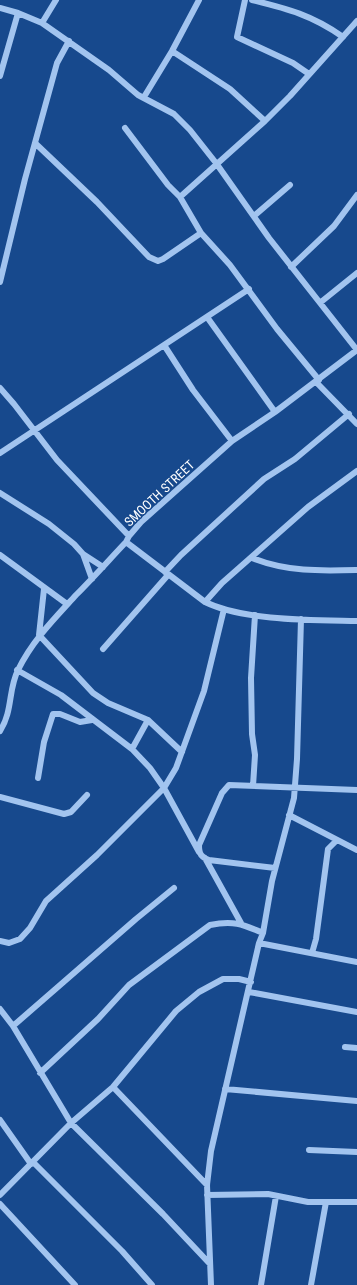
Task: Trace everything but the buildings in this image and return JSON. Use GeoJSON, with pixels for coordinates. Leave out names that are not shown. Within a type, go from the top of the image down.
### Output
{"type":"FeatureCollection","features":[{"type":"Feature","properties":{"kind":"street"},"geometry":{"type":"LineString","coordinates":[[42,24],[56,0]]}},
{"type":"Feature","properties":{"kind":"street"},"geometry":{"type":"LineString","coordinates":[[144,97],[172,51],[199,0]]}},
{"type":"Feature","properties":{"kind":"street"},"geometry":{"type":"LineString","coordinates":[[245,0],[237,37],[293,63],[309,74]]}},
{"type":"Feature","properties":{"kind":"street"},"geometry":{"type":"LineString","coordinates":[[252,0],[302,14],[322,22],[343,37]]}},
{"type":"Feature","properties":{"kind":"street"},"geometry":{"type":"LineString","coordinates":[[0,8],[18,13],[42,24],[69,41],[144,97],[174,114],[190,130],[216,163],[291,267],[357,350]]}},
{"type":"Feature","properties":{"kind":"street"},"geometry":{"type":"LineString","coordinates":[[0,76],[18,13]]}},
{"type":"Feature","properties":{"kind":"street"},"geometry":{"type":"LineString","coordinates":[[180,197],[216,163],[265,121],[357,21]]}},
{"type":"Feature","properties":{"kind":"street"},"geometry":{"type":"LineString","coordinates":[[0,282],[35,143],[58,63],[69,41]]}},
{"type":"Feature","properties":{"kind":"street"},"geometry":{"type":"LineString","coordinates":[[172,51],[230,89],[265,121]]}},
{"type":"Feature","properties":{"kind":"street"},"geometry":{"type":"LineString","coordinates":[[124,128],[168,186],[180,197],[201,233],[249,289],[277,329],[318,381],[357,424]]}},
{"type":"Feature","properties":{"kind":"street"},"geometry":{"type":"LineString","coordinates":[[35,143],[97,202],[148,257],[158,261],[163,259],[201,233]]}},
{"type":"Feature","properties":{"kind":"street"},"geometry":{"type":"LineString","coordinates":[[254,216],[290,185]]}},
{"type":"Feature","properties":{"kind":"street"},"geometry":{"type":"LineString","coordinates":[[291,267],[334,226],[357,195]]}},
{"type":"Feature","properties":{"kind":"street"},"geometry":{"type":"LineString","coordinates":[[320,302],[357,273]]}},
{"type":"Feature","properties":{"kind":"street"},"geometry":{"type":"LineString","coordinates":[[0,453],[249,289]]}},
{"type":"Feature","properties":{"kind":"street"},"geometry":{"type":"LineString","coordinates":[[207,317],[275,412]]}},
{"type":"Feature","properties":{"kind":"street"},"geometry":{"type":"LineString","coordinates":[[164,345],[193,390],[232,441]]}},
{"type":"Feature","properties":{"kind":"street","name":"SMOOTH STREET"},"geometry":{"type":"LineString","coordinates":[[0,731],[5,723],[11,704],[17,670],[39,634],[103,567],[141,522],[232,441],[318,381],[357,350]]}},
{"type":"Feature","properties":{"kind":"street"},"geometry":{"type":"LineString","coordinates":[[1,391],[14,404],[57,460],[127,539],[167,573],[205,602],[224,609],[255,614],[301,619],[357,621]]}},
{"type":"Feature","properties":{"kind":"street"},"geometry":{"type":"LineString","coordinates":[[103,649],[181,555],[264,479],[295,459],[348,414]]}},
{"type":"Feature","properties":{"kind":"street"},"geometry":{"type":"LineString","coordinates":[[205,602],[222,583],[308,508],[357,471]]}},
{"type":"Feature","properties":{"kind":"street"},"geometry":{"type":"LineString","coordinates":[[0,493],[50,524],[74,544],[83,554],[103,567]]}},
{"type":"Feature","properties":{"kind":"street"},"geometry":{"type":"LineString","coordinates":[[83,554],[92,579]]}},
{"type":"Feature","properties":{"kind":"street"},"geometry":{"type":"LineString","coordinates":[[0,555],[44,589],[68,604]]}},
{"type":"Feature","properties":{"kind":"street"},"geometry":{"type":"LineString","coordinates":[[252,558],[272,566],[314,571],[357,570]]}},
{"type":"Feature","properties":{"kind":"street"},"geometry":{"type":"LineString","coordinates":[[44,589],[39,634],[93,693],[108,703],[148,720],[182,752]]}},
{"type":"Feature","properties":{"kind":"street"},"geometry":{"type":"LineString","coordinates":[[0,942],[9,943],[20,939],[30,928],[46,901],[97,855],[164,788],[176,768],[204,691],[224,609]]}},
{"type":"Feature","properties":{"kind":"street"},"geometry":{"type":"LineString","coordinates":[[253,786],[255,755],[252,734],[251,678],[255,614]]}},
{"type":"Feature","properties":{"kind":"street"},"geometry":{"type":"LineString","coordinates":[[211,1285],[207,1185],[211,1151],[249,992],[259,943],[263,933],[275,868],[295,788],[301,619]]}},
{"type":"Feature","properties":{"kind":"street"},"geometry":{"type":"LineString","coordinates":[[17,670],[61,695],[132,749],[150,768],[164,788],[199,852],[205,858],[241,923]]}},
{"type":"Feature","properties":{"kind":"street"},"geometry":{"type":"LineString","coordinates":[[38,778],[44,742],[54,714],[60,714],[80,722],[92,720]]}},
{"type":"Feature","properties":{"kind":"street"},"geometry":{"type":"LineString","coordinates":[[132,749],[148,720]]}},
{"type":"Feature","properties":{"kind":"street"},"geometry":{"type":"LineString","coordinates":[[199,852],[199,845],[222,793],[229,785],[357,790]]}},
{"type":"Feature","properties":{"kind":"street"},"geometry":{"type":"LineString","coordinates":[[0,797],[64,814],[71,812],[87,795]]}},
{"type":"Feature","properties":{"kind":"street"},"geometry":{"type":"LineString","coordinates":[[289,815],[357,850]]}},
{"type":"Feature","properties":{"kind":"street"},"geometry":{"type":"LineString","coordinates":[[312,953],[328,849],[336,840]]}},
{"type":"Feature","properties":{"kind":"street"},"geometry":{"type":"LineString","coordinates":[[205,858],[275,868]]}},
{"type":"Feature","properties":{"kind":"street"},"geometry":{"type":"LineString","coordinates":[[13,1026],[174,888]]}},
{"type":"Feature","properties":{"kind":"street"},"geometry":{"type":"LineString","coordinates":[[40,1073],[98,1019],[129,985],[210,925],[226,922],[241,923],[263,933]]}},
{"type":"Feature","properties":{"kind":"street"},"geometry":{"type":"LineString","coordinates":[[259,943],[357,962]]}},
{"type":"Feature","properties":{"kind":"street"},"geometry":{"type":"LineString","coordinates":[[0,1195],[71,1123],[114,1087],[176,1011],[199,992],[223,979],[239,979],[251,982]]}},
{"type":"Feature","properties":{"kind":"street"},"geometry":{"type":"LineString","coordinates":[[249,992],[357,1012]]}},
{"type":"Feature","properties":{"kind":"street"},"geometry":{"type":"LineString","coordinates":[[0,1009],[13,1026],[71,1123],[158,1209],[210,1264]]}},
{"type":"Feature","properties":{"kind":"street"},"geometry":{"type":"LineString","coordinates":[[345,1047],[357,1048]]}},
{"type":"Feature","properties":{"kind":"street"},"geometry":{"type":"LineString","coordinates":[[114,1087],[207,1185]]}},
{"type":"Feature","properties":{"kind":"street"},"geometry":{"type":"LineString","coordinates":[[225,1089],[357,1101]]}},
{"type":"Feature","properties":{"kind":"street"},"geometry":{"type":"LineString","coordinates":[[0,1120],[32,1163],[122,1251],[152,1285]]}},
{"type":"Feature","properties":{"kind":"street"},"geometry":{"type":"LineString","coordinates":[[309,1150],[357,1152]]}},
{"type":"Feature","properties":{"kind":"street"},"geometry":{"type":"LineString","coordinates":[[207,1195],[276,1196],[308,1202],[357,1202]]}},
{"type":"Feature","properties":{"kind":"street"},"geometry":{"type":"LineString","coordinates":[[261,1285],[276,1196]]}},
{"type":"Feature","properties":{"kind":"street"},"geometry":{"type":"LineString","coordinates":[[311,1285],[326,1202]]}},
{"type":"Feature","properties":{"kind":"street"},"geometry":{"type":"LineString","coordinates":[[0,1204],[75,1285]]}}]}
